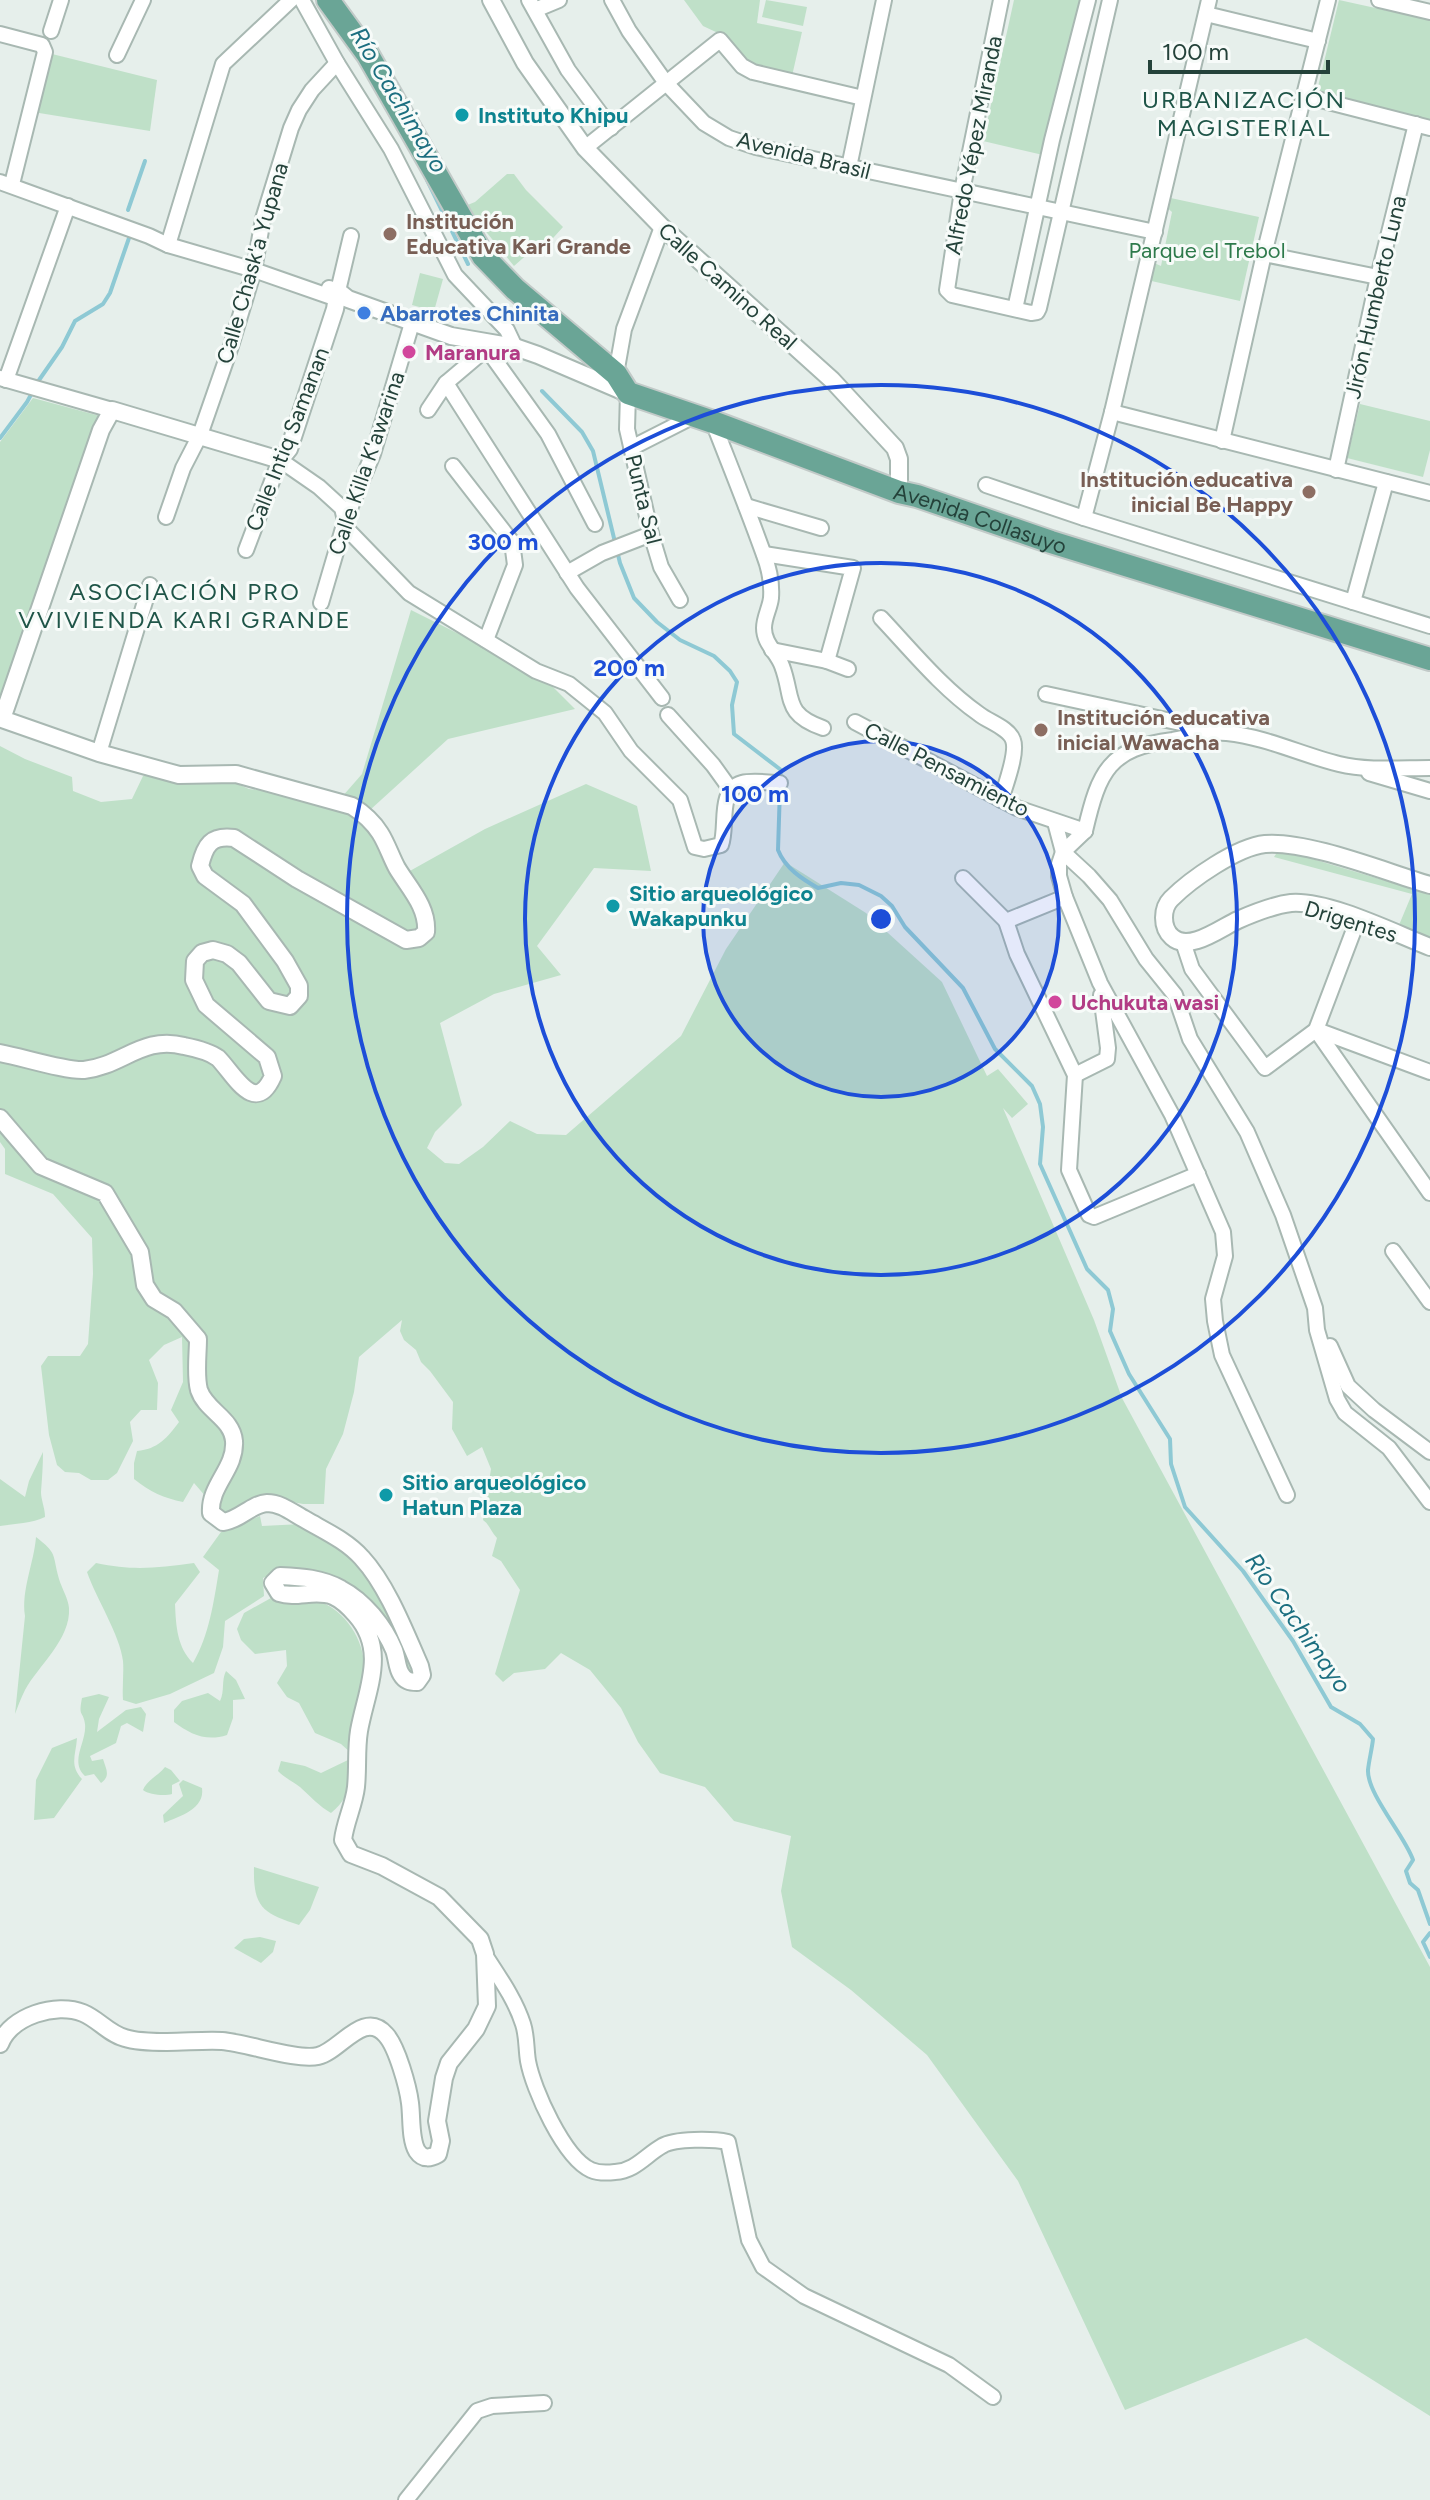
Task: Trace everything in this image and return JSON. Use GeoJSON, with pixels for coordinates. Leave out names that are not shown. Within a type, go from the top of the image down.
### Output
{"type":"FeatureCollection","features":[{"type":"Feature","properties":{"kind":"main road"},"geometry":{"type":"LineString","coordinates":[[328,0],[368,55],[483,256],[497,273],[622,384]]}},
{"type":"Feature","properties":{"kind":"main road","name":"Avenida Collasuyo"},"geometry":{"type":"LineString","coordinates":[[622,384],[703,419],[899,492],[1430,659]]}},
{"type":"Feature","properties":{"kind":"street"},"geometry":{"type":"LineString","coordinates":[[51,31],[61,0]]}},
{"type":"Feature","properties":{"kind":"street"},"geometry":{"type":"LineString","coordinates":[[117,55],[143,0]]}},
{"type":"Feature","properties":{"kind":"street"},"geometry":{"type":"LineString","coordinates":[[169,242],[223,64],[291,0]]}},
{"type":"Feature","properties":{"kind":"street"},"geometry":{"type":"LineString","coordinates":[[0,34],[42,45],[45,52],[6,183],[149,236],[255,266],[451,336],[490,346],[515,347],[507,330],[455,275],[391,149],[302,0]]}},
{"type":"Feature","properties":{"kind":"street","name":"Calle Camino Real"},"geometry":{"type":"LineString","coordinates":[[491,0],[525,63],[585,148],[662,227],[832,380],[895,448],[899,459],[899,492]]}},
{"type":"Feature","properties":{"kind":"street"},"geometry":{"type":"LineString","coordinates":[[559,0],[532,5],[568,70],[611,128]]}},
{"type":"Feature","properties":{"kind":"street","name":"Avenida Brasil"},"geometry":{"type":"LineString","coordinates":[[612,0],[629,31],[666,83],[704,123],[729,138],[756,147],[1155,232]]}},
{"type":"Feature","properties":{"kind":"street"},"geometry":{"type":"LineString","coordinates":[[849,167],[884,0]]}},
{"type":"Feature","properties":{"kind":"street","name":"Alfredo Yépez Miranda"},"geometry":{"type":"LineString","coordinates":[[1001,0],[962,191],[947,290],[952,295],[1015,309]]}},
{"type":"Feature","properties":{"kind":"street"},"geometry":{"type":"LineString","coordinates":[[1088,0],[1015,309],[1037,312],[1110,0]]}},
{"type":"Feature","properties":{"kind":"street"},"geometry":{"type":"LineString","coordinates":[[1222,441],[1264,254],[1328,0]]}},
{"type":"Feature","properties":{"kind":"street"},"geometry":{"type":"LineString","coordinates":[[1379,0],[1430,12]]}},
{"type":"Feature","properties":{"kind":"street"},"geometry":{"type":"LineString","coordinates":[[1084,518],[1208,7],[1318,41]]}},
{"type":"Feature","properties":{"kind":"street"},"geometry":{"type":"LineString","coordinates":[[585,148],[720,40],[742,66],[753,72],[863,98]]}},
{"type":"Feature","properties":{"kind":"street","name":"Calle Chask'a Yupana"},"geometry":{"type":"LineString","coordinates":[[166,517],[183,468],[200,435],[231,346],[255,266],[263,219],[291,128],[312,90],[337,63]]}},
{"type":"Feature","properties":{"kind":"street"},"geometry":{"type":"LineString","coordinates":[[1305,96],[1423,126]]}},
{"type":"Feature","properties":{"kind":"street","name":"Jirón Humberto Luna"},"geometry":{"type":"LineString","coordinates":[[1336,470],[1378,277],[1423,126]]}},
{"type":"Feature","properties":{"kind":"street"},"geometry":{"type":"LineString","coordinates":[[68,206],[3,379],[280,460],[319,487],[342,508],[347,529],[409,593],[536,671],[569,684],[605,713],[631,751],[680,800],[695,847],[704,849],[721,845],[726,801],[731,790],[742,783],[780,783]]}},
{"type":"Feature","properties":{"kind":"street","name":"Punta Sal"},"geometry":{"type":"LineString","coordinates":[[662,227],[624,329],[622,384],[627,429],[651,534],[661,567],[680,600]]}},
{"type":"Feature","properties":{"kind":"street","name":"Calle Intiq Samanan"},"geometry":{"type":"LineString","coordinates":[[246,550],[280,460],[289,449],[341,297],[351,236]]}},
{"type":"Feature","properties":{"kind":"street"},"geometry":{"type":"LineString","coordinates":[[1264,254],[1378,277]]}},
{"type":"Feature","properties":{"kind":"street","name":"Calle Killa K'awarina"},"geometry":{"type":"LineString","coordinates":[[321,603],[346,518],[373,454],[412,323]]}},
{"type":"Feature","properties":{"kind":"street"},"geometry":{"type":"LineString","coordinates":[[428,410],[446,383],[490,346]]}},
{"type":"Feature","properties":{"kind":"street"},"geometry":{"type":"LineString","coordinates":[[490,346],[548,434],[595,524]]}},
{"type":"Feature","properties":{"kind":"street","name":"Avenida Collasuyo"},"geometry":{"type":"LineString","coordinates":[[515,347],[622,384]]}},
{"type":"Feature","properties":{"kind":"street"},"geometry":{"type":"LineString","coordinates":[[446,383],[567,573],[662,698]]}},
{"type":"Feature","properties":{"kind":"street"},"geometry":{"type":"LineString","coordinates":[[0,1053],[82,1070],[103,1066],[165,1042],[216,1056],[234,1079],[251,1093],[261,1093],[268,1088],[273,1076],[267,1057],[206,1005],[194,980],[195,961],[202,953],[213,950],[227,954],[239,963],[269,1001],[282,1005],[290,1006],[299,996],[299,986],[285,961],[243,904],[205,876],[200,866],[204,848],[211,840],[234,838],[297,879],[406,940],[419,938],[426,932],[427,921],[419,903],[379,832],[364,814],[352,806],[245,775],[179,775],[1,721],[101,430],[112,410]]}},
{"type":"Feature","properties":{"kind":"street"},"geometry":{"type":"LineString","coordinates":[[1112,412],[1430,493]]}},
{"type":"Feature","properties":{"kind":"street"},"geometry":{"type":"LineString","coordinates":[[631,448],[703,419],[746,506],[764,554],[771,599],[764,626],[765,639],[782,667],[788,696],[797,712],[805,721],[823,728]]}},
{"type":"Feature","properties":{"kind":"street"},"geometry":{"type":"LineString","coordinates":[[453,466],[512,542],[515,552],[515,565],[486,640]]}},
{"type":"Feature","properties":{"kind":"street"},"geometry":{"type":"LineString","coordinates":[[1353,602],[1386,482]]}},
{"type":"Feature","properties":{"kind":"street"},"geometry":{"type":"LineString","coordinates":[[986,485],[1430,626]]}},
{"type":"Feature","properties":{"kind":"street"},"geometry":{"type":"LineString","coordinates":[[746,506],[821,528]]}},
{"type":"Feature","properties":{"kind":"street"},"geometry":{"type":"LineString","coordinates":[[567,573],[602,553],[651,534]]}},
{"type":"Feature","properties":{"kind":"street"},"geometry":{"type":"LineString","coordinates":[[764,554],[853,568],[827,661]]}},
{"type":"Feature","properties":{"kind":"street"},"geometry":{"type":"LineString","coordinates":[[99,753],[150,585]]}},
{"type":"Feature","properties":{"kind":"street"},"geometry":{"type":"LineString","coordinates":[[881,618],[943,684],[978,714],[1010,734],[1014,751],[1001,800]]}},
{"type":"Feature","properties":{"kind":"street"},"geometry":{"type":"LineString","coordinates":[[772,650],[827,661],[848,669]]}},
{"type":"Feature","properties":{"kind":"street"},"geometry":{"type":"LineString","coordinates":[[1046,694],[1262,740],[1430,791]]}},
{"type":"Feature","properties":{"kind":"street"},"geometry":{"type":"LineString","coordinates":[[668,715],[731,790]]}},
{"type":"Feature","properties":{"kind":"street","name":"Calle Pensamiento"},"geometry":{"type":"LineString","coordinates":[[855,722],[1001,800],[1085,831]]}},
{"type":"Feature","properties":{"kind":"street"},"geometry":{"type":"LineString","coordinates":[[1225,733],[1154,742],[1127,751],[1114,761],[1103,776],[1085,831],[1063,852],[1059,876],[1100,983],[1172,1115],[1223,1232],[1225,1256],[1213,1299],[1222,1355],[1287,1495]]}},
{"type":"Feature","properties":{"kind":"street"},"geometry":{"type":"LineString","coordinates":[[1341,765],[1430,768]]}},
{"type":"Feature","properties":{"kind":"street"},"geometry":{"type":"LineString","coordinates":[[1055,822],[1063,852],[1110,900],[1146,959],[1175,995],[1190,1039],[1252,1144],[1283,1215],[1315,1308],[1348,1386],[1430,1452]]}},
{"type":"Feature","properties":{"kind":"street"},"geometry":{"type":"LineString","coordinates":[[1358,919],[1316,1030],[1265,1068],[1192,969],[1183,942],[1172,937],[1164,925],[1163,913],[1168,902],[1191,881],[1228,857],[1263,844],[1296,846],[1430,885]]}},
{"type":"Feature","properties":{"kind":"street"},"geometry":{"type":"LineString","coordinates":[[963,878],[1006,921],[1017,954],[1075,1075],[1069,1170],[1089,1215],[1094,1217],[1198,1174]]}},
{"type":"Feature","properties":{"kind":"street"},"geometry":{"type":"LineString","coordinates":[[1006,921],[1065,897]]}},
{"type":"Feature","properties":{"kind":"street","name":"Drigentes"},"geometry":{"type":"LineString","coordinates":[[1183,942],[1199,940],[1237,920],[1291,903],[1312,905],[1358,919],[1430,947]]}},
{"type":"Feature","properties":{"kind":"street"},"geometry":{"type":"LineString","coordinates":[[1075,1075],[1107,1059],[1100,983]]}},
{"type":"Feature","properties":{"kind":"street"},"geometry":{"type":"LineString","coordinates":[[1316,1030],[1430,1072]]}},
{"type":"Feature","properties":{"kind":"street"},"geometry":{"type":"LineString","coordinates":[[1316,1030],[1430,1193]]}},
{"type":"Feature","properties":{"kind":"street"},"geometry":{"type":"LineString","coordinates":[[0,1118],[41,1166],[105,1193],[140,1252],[145,1285],[154,1299],[174,1311],[198,1339],[199,1389],[207,1404],[230,1426],[233,1437],[230,1464],[213,1493],[211,1513],[223,1522],[267,1503],[284,1507],[337,1537],[362,1558],[394,1607],[420,1666],[422,1675],[417,1682],[404,1678],[399,1672],[399,1661],[384,1629],[343,1589],[297,1577],[280,1576],[273,1583],[279,1593],[287,1595],[312,1593],[332,1596],[349,1607],[365,1625],[373,1650],[373,1679],[358,1733],[356,1789],[343,1840],[346,1848],[351,1854],[382,1866],[439,1897],[480,1939],[525,2027],[528,2060],[536,2090],[566,2147],[589,2169],[603,2173],[623,2172],[646,2159],[663,2144],[716,2139],[728,2142],[749,2240],[763,2267],[804,2296],[949,2365],[993,2397]]}},
{"type":"Feature","properties":{"kind":"street"},"geometry":{"type":"LineString","coordinates":[[1393,1251],[1430,1302]]}},
{"type":"Feature","properties":{"kind":"street"},"geometry":{"type":"LineString","coordinates":[[1315,1308],[1317,1330],[1337,1399],[1345,1413],[1389,1448],[1430,1502]]}},
{"type":"Feature","properties":{"kind":"street"},"geometry":{"type":"LineString","coordinates":[[0,2044],[4,2035],[23,2019],[62,2008],[85,2013],[124,2038],[165,2042],[224,2041],[316,2057],[334,2050],[356,2030],[370,2027],[385,2032],[395,2048],[410,2100],[416,2150],[423,2157],[431,2158],[438,2154],[441,2141],[437,2121],[449,2063],[476,2029],[487,2006],[485,1954]]}},
{"type":"Feature","properties":{"kind":"street"},"geometry":{"type":"LineString","coordinates":[[406,2500],[477,2411],[492,2406],[544,2403]]}},
{"type":"Feature","properties":{"kind":"green space"},"geometry":{"type":"Polygon","coordinates":[[[684,0],[760,0],[757,23],[802,32],[792,76],[754,68],[718,33],[703,26],[684,0]]]}},
{"type":"Feature","properties":{"kind":"green space"},"geometry":{"type":"Polygon","coordinates":[[[766,0],[807,7],[803,26],[762,17],[766,0]]]}},
{"type":"Feature","properties":{"kind":"green space"},"geometry":{"type":"Polygon","coordinates":[[[1014,0],[1083,0],[1043,155],[983,141],[1014,0]]]}},
{"type":"Feature","properties":{"kind":"green space"},"geometry":{"type":"Polygon","coordinates":[[[1339,0],[1430,20],[1430,123],[1316,95],[1339,0]]]}},
{"type":"Feature","properties":{"kind":"green space"},"geometry":{"type":"Polygon","coordinates":[[[48,53],[157,80],[150,131],[33,112],[48,53]]]}},
{"type":"Feature","properties":{"kind":"green space"},"geometry":{"type":"Polygon","coordinates":[[[507,174],[514,174],[563,227],[536,257],[530,252],[514,266],[465,206],[475,202],[507,174]]]}},
{"type":"Feature","properties":{"kind":"green space","name":"Parque el Trebol"},"geometry":{"type":"Polygon","coordinates":[[[1166,197],[1259,217],[1240,301],[1147,280],[1152,262],[1161,266],[1172,212],[1164,205],[1166,197]]]}},
{"type":"Feature","properties":{"kind":"green space"},"geometry":{"type":"Polygon","coordinates":[[[420,273],[443,279],[434,311],[412,305],[420,273]]]}},
{"type":"Feature","properties":{"kind":"green space"},"geometry":{"type":"Polygon","coordinates":[[[33,398],[100,416],[0,707],[0,442],[33,398]]]}},
{"type":"Feature","properties":{"kind":"green space"},"geometry":{"type":"Polygon","coordinates":[[[1360,404],[1430,421],[1430,450],[1423,477],[1347,458],[1360,404]]]}},
{"type":"Feature","properties":{"kind":"green space"},"geometry":{"type":"Polygon","coordinates":[[[411,610],[527,668],[550,684],[575,709],[448,739],[370,810],[408,872],[485,829],[586,784],[637,806],[651,871],[594,868],[537,946],[561,975],[494,994],[440,1023],[462,1105],[435,1132],[427,1148],[445,1163],[459,1164],[483,1147],[510,1121],[537,1134],[566,1135],[681,1036],[726,949],[785,862],[866,913],[942,982],[987,1076],[998,1069],[1028,1104],[1012,1118],[1003,1108],[1094,1320],[1122,1398],[1430,1967],[1430,2416],[1306,2338],[1125,2410],[1018,2181],[927,2055],[851,1990],[792,1947],[781,1891],[791,1836],[734,1821],[705,1787],[660,1773],[638,1742],[621,1708],[590,1670],[561,1653],[545,1669],[514,1673],[503,1682],[495,1674],[520,1590],[501,1561],[492,1556],[497,1538],[483,1520],[491,1469],[482,1447],[467,1456],[452,1429],[453,1402],[421,1362],[416,1350],[404,1340],[400,1331],[402,1320],[359,1357],[343,1434],[326,1469],[324,1504],[277,1499],[226,1520],[194,1483],[183,1502],[157,1494],[134,1479],[137,1451],[161,1442],[179,1422],[171,1410],[183,1382],[182,1337],[164,1345],[149,1360],[158,1383],[157,1410],[141,1410],[130,1422],[133,1441],[117,1473],[108,1480],[91,1480],[79,1473],[65,1472],[57,1465],[49,1435],[41,1366],[48,1356],[80,1356],[88,1344],[92,1238],[53,1194],[5,1174],[5,1149],[0,1142],[0,746],[72,777],[73,791],[101,802],[132,799],[143,776],[215,774],[249,789],[341,798],[362,774],[411,610]]]}},
{"type":"Feature","properties":{"kind":"green space"},"geometry":{"type":"Polygon","coordinates":[[[1278,851],[1430,894],[1430,941],[1378,925],[1399,925],[1412,894],[1274,857],[1278,851]]]}},
{"type":"Feature","properties":{"kind":"green space"},"geometry":{"type":"Polygon","coordinates":[[[43,1452],[41,1492],[45,1517],[0,1526],[0,1479],[25,1497],[43,1452]]]}},
{"type":"Feature","properties":{"kind":"green space"},"geometry":{"type":"Polygon","coordinates":[[[260,1516],[262,1526],[302,1524],[351,1554],[381,1591],[416,1675],[407,1675],[373,1609],[277,1572],[263,1578],[264,1596],[225,1621],[223,1647],[214,1673],[170,1694],[136,1704],[123,1700],[121,1651],[87,1572],[96,1563],[145,1568],[194,1563],[200,1572],[175,1604],[181,1643],[193,1663],[207,1630],[219,1570],[203,1557],[221,1532],[260,1516]]]}},
{"type":"Feature","properties":{"kind":"green space"},"geometry":{"type":"Polygon","coordinates":[[[36,1537],[53,1555],[69,1608],[68,1619],[65,1631],[25,1690],[15,1714],[25,1596],[36,1537]]]}},
{"type":"Feature","properties":{"kind":"green space"},"geometry":{"type":"Polygon","coordinates":[[[271,1598],[308,1600],[330,1606],[347,1621],[359,1641],[364,1673],[353,1716],[351,1753],[341,1744],[315,1733],[299,1703],[287,1697],[277,1683],[287,1666],[286,1650],[255,1654],[241,1640],[237,1629],[244,1613],[271,1598]]]}},
{"type":"Feature","properties":{"kind":"green space"},"geometry":{"type":"Polygon","coordinates":[[[226,1671],[236,1680],[245,1699],[233,1700],[233,1718],[227,1735],[212,1738],[199,1736],[174,1722],[174,1710],[182,1701],[208,1693],[220,1701],[226,1671]]]}},
{"type":"Feature","properties":{"kind":"green space"},"geometry":{"type":"Polygon","coordinates":[[[99,1694],[109,1697],[97,1732],[126,1710],[141,1707],[146,1714],[143,1732],[127,1723],[121,1726],[116,1743],[90,1756],[92,1761],[103,1759],[107,1775],[101,1783],[94,1774],[85,1776],[80,1770],[78,1758],[85,1731],[82,1698],[99,1694]]]}},
{"type":"Feature","properties":{"kind":"green space"},"geometry":{"type":"Polygon","coordinates":[[[77,1738],[74,1764],[82,1779],[54,1818],[34,1820],[36,1780],[52,1748],[77,1738]]]}},
{"type":"Feature","properties":{"kind":"green space"},"geometry":{"type":"Polygon","coordinates":[[[348,1760],[348,1790],[331,1813],[278,1771],[281,1761],[321,1773],[348,1760]]]}},
{"type":"Feature","properties":{"kind":"green space"},"geometry":{"type":"Polygon","coordinates":[[[165,1767],[180,1781],[172,1785],[172,1794],[157,1795],[143,1790],[147,1784],[165,1767]]]}},
{"type":"Feature","properties":{"kind":"green space"},"geometry":{"type":"Polygon","coordinates":[[[183,1780],[202,1788],[200,1801],[190,1811],[164,1823],[163,1815],[183,1796],[179,1784],[183,1780]]]}},
{"type":"Feature","properties":{"kind":"green space"},"geometry":{"type":"Polygon","coordinates":[[[254,1867],[319,1887],[310,1910],[299,1925],[277,1917],[263,1907],[256,1892],[254,1867]]]}},
{"type":"Feature","properties":{"kind":"green space"},"geometry":{"type":"Polygon","coordinates":[[[260,1937],[276,1941],[273,1952],[261,1963],[234,1948],[244,1939],[260,1937]]]}},
{"type":"Feature","properties":{"kind":"waterway"},"geometry":{"type":"LineString","coordinates":[[128,210],[145,161]]}},
{"type":"Feature","properties":{"kind":"waterway","name":"Río Cachimayo"},"geometry":{"type":"LineString","coordinates":[[427,180],[468,264]]}},
{"type":"Feature","properties":{"kind":"waterway"},"geometry":{"type":"LineString","coordinates":[[37,383],[62,347],[75,321],[103,304],[110,293],[129,238]]}},
{"type":"Feature","properties":{"kind":"waterway"},"geometry":{"type":"LineString","coordinates":[[0,438],[33,391]]}},
{"type":"Feature","properties":{"kind":"waterway","name":"Río Cachimayo"},"geometry":{"type":"LineString","coordinates":[[542,391],[582,432],[593,451],[620,563],[634,598],[680,640],[714,656],[730,671],[737,682],[732,705],[734,734],[781,770],[780,779]]}},
{"type":"Feature","properties":{"kind":"waterway","name":"Río Cachimayo"},"geometry":{"type":"LineString","coordinates":[[780,788],[778,850],[790,868],[818,888],[841,883],[859,885],[881,896],[892,906],[905,927],[963,988],[995,1049],[1032,1086],[1040,1104],[1043,1127],[1040,1164],[1087,1269],[1108,1290],[1113,1309],[1110,1331],[1129,1374],[1170,1439],[1171,1464],[1185,1507],[1243,1571],[1293,1641],[1331,1707],[1360,1724],[1373,1739],[1369,1780],[1409,1850],[1413,1860],[1406,1871],[1410,1883],[1418,1890],[1430,1924]]}},
{"type":"Feature","properties":{"kind":"waterway","name":"Río Cachimayo"},"geometry":{"type":"LineString","coordinates":[[1430,1933],[1423,1942],[1430,1957]]}},
{"type":"Feature","properties":{"kind":"place","name":"Instituto Khipu"},"geometry":{"type":"Point","coordinates":[462,115]}},
{"type":"Feature","properties":{"kind":"place","name":"Institución Educativa Kari Grande"},"geometry":{"type":"Point","coordinates":[390,234]}},
{"type":"Feature","properties":{"kind":"place","name":"Abarrotes Chinita"},"geometry":{"type":"Point","coordinates":[364,313]}},
{"type":"Feature","properties":{"kind":"place","name":"Maranura"},"geometry":{"type":"Point","coordinates":[409,352]}},
{"type":"Feature","properties":{"kind":"place","name":"Institución educativa inicial Be Happy"},"geometry":{"type":"Point","coordinates":[1309,492]}},
{"type":"Feature","properties":{"kind":"place","name":"Institución educativa inicial Wawacha"},"geometry":{"type":"Point","coordinates":[1041,730]}},
{"type":"Feature","properties":{"kind":"place","name":"Sitio arqueológico Wakapunku"},"geometry":{"type":"Point","coordinates":[613,906]}},
{"type":"Feature","properties":{"kind":"place","name":"Uchukuta wasi"},"geometry":{"type":"Point","coordinates":[1055,1002]}},
{"type":"Feature","properties":{"kind":"place","name":"Sitio arqueológico Hatun Plaza"},"geometry":{"type":"Point","coordinates":[386,1495]}},
{"type":"Feature","properties":{"kind":"district","name":"URBANIZACIÓN MAGISTERIAL"},"geometry":{"type":"Point","coordinates":[1244,114]}},
{"type":"Feature","properties":{"kind":"district","name":"ASOCIACIÓN PRO VVIVIENDA KARI GRANDE"},"geometry":{"type":"Point","coordinates":[185,606]}}]}
